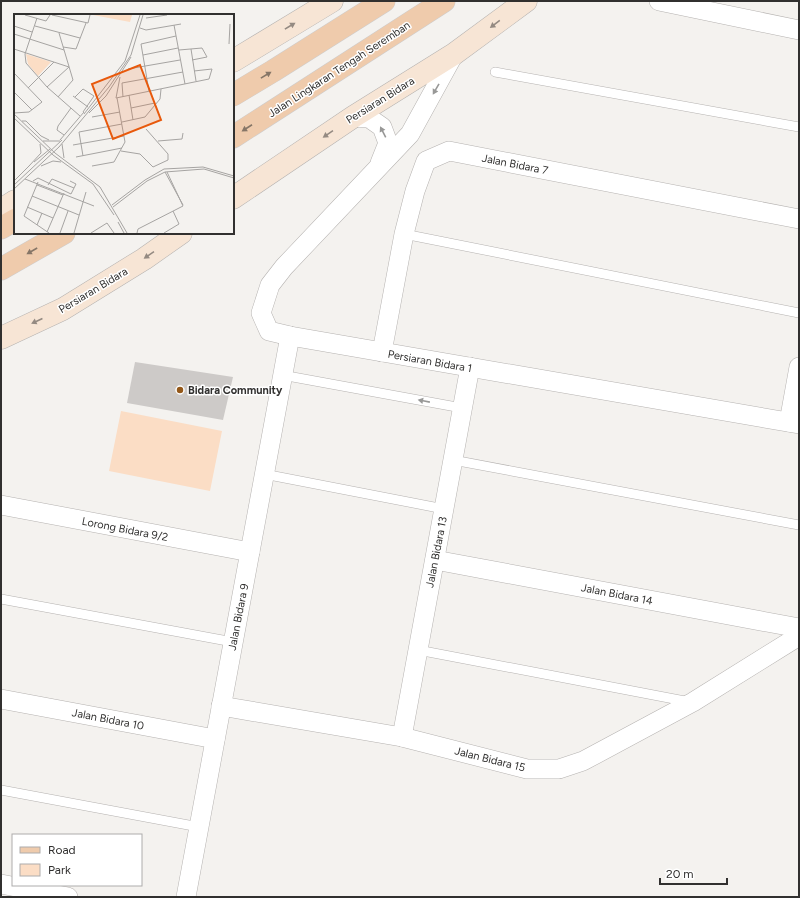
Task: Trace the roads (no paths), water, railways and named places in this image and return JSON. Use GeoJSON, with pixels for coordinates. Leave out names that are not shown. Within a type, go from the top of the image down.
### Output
{"type":"FeatureCollection","features":[{"type":"Feature","properties":{"kind":"main road"},"geometry":{"type":"LineString","coordinates":[[234,60],[332,1]]}},
{"type":"Feature","properties":{"kind":"main road"},"geometry":{"type":"LineString","coordinates":[[234,95],[384,1]]}},
{"type":"Feature","properties":{"kind":"main road","name":"Jalan Lingkaran Tengah Seremban"},"geometry":{"type":"LineString","coordinates":[[234,136],[444,1]]}},
{"type":"Feature","properties":{"kind":"main road","name":"Persiaran Bidara"},"geometry":{"type":"LineString","coordinates":[[234,197],[353,117],[454,54],[526,1]]}},
{"type":"Feature","properties":{"kind":"main road"},"geometry":{"type":"LineString","coordinates":[[1,210],[14,203]]}},
{"type":"Feature","properties":{"kind":"main road"},"geometry":{"type":"LineString","coordinates":[[1,228],[14,221]]}},
{"type":"Feature","properties":{"kind":"main road"},"geometry":{"type":"LineString","coordinates":[[1,269],[62,234]]}},
{"type":"Feature","properties":{"kind":"main road","name":"Persiaran Bidara"},"geometry":{"type":"LineString","coordinates":[[1,338],[63,309],[180,234]]}},
{"type":"Feature","properties":{"kind":"street"},"geometry":{"type":"LineString","coordinates":[[659,1],[799,30]]}},
{"type":"Feature","properties":{"kind":"street","name":"Persiaran Bidara 1"},"geometry":{"type":"LineString","coordinates":[[454,54],[410,134],[284,267],[270,285],[261,313],[269,331],[290,336],[794,423]]}},
{"type":"Feature","properties":{"kind":"street","name":"Persiaran Bidara 1"},"geometry":{"type":"LineString","coordinates":[[353,117],[369,118],[382,127],[388,143],[379,166]]}},
{"type":"Feature","properties":{"kind":"street","name":"Jalan Bidara 7"},"geometry":{"type":"LineString","coordinates":[[382,352],[404,234],[415,191],[426,161],[449,151],[799,219]]}},
{"type":"Feature","properties":{"kind":"street","name":"Jalan Bidara 9"},"geometry":{"type":"LineString","coordinates":[[186,897],[290,336]]}},
{"type":"Feature","properties":{"kind":"street","name":"Jalan Bidara 13"},"geometry":{"type":"LineString","coordinates":[[402,737],[470,367]]}},
{"type":"Feature","properties":{"kind":"street"},"geometry":{"type":"LineString","coordinates":[[794,423],[799,367]]}},
{"type":"Feature","properties":{"kind":"street","name":"Lorong Bidara 9/2"},"geometry":{"type":"LineString","coordinates":[[1,505],[250,552]]}},
{"type":"Feature","properties":{"kind":"street","name":"Jalan Bidara 14"},"geometry":{"type":"LineString","coordinates":[[435,560],[799,628]]}},
{"type":"Feature","properties":{"kind":"street","name":"Jalan Bidara 15"},"geometry":{"type":"LineString","coordinates":[[221,706],[402,737],[527,769],[559,769],[583,761],[692,702],[799,636]]}},
{"type":"Feature","properties":{"kind":"street","name":"Jalan Bidara 10"},"geometry":{"type":"LineString","coordinates":[[1,699],[215,739]]}},
{"type":"Feature","properties":{"kind":"street"},"geometry":{"type":"LineString","coordinates":[[1,884],[68,897]]}},
{"type":"Feature","properties":{"kind":"lane"},"geometry":{"type":"LineString","coordinates":[[495,72],[799,127]]}},
{"type":"Feature","properties":{"kind":"lane"},"geometry":{"type":"LineString","coordinates":[[404,234],[799,313]]}},
{"type":"Feature","properties":{"kind":"lane"},"geometry":{"type":"LineString","coordinates":[[282,375],[462,408]]}},
{"type":"Feature","properties":{"kind":"lane"},"geometry":{"type":"LineString","coordinates":[[453,460],[799,525]]}},
{"type":"Feature","properties":{"kind":"lane"},"geometry":{"type":"LineString","coordinates":[[264,474],[444,508]]}},
{"type":"Feature","properties":{"kind":"lane"},"geometry":{"type":"LineString","coordinates":[[1,599],[233,642]]}},
{"type":"Feature","properties":{"kind":"lane"},"geometry":{"type":"LineString","coordinates":[[418,650],[692,702]]}},
{"type":"Feature","properties":{"kind":"lane"},"geometry":{"type":"LineString","coordinates":[[1,790],[199,827]]}},
{"type":"Feature","properties":{"kind":"place","name":"Bidara Community"},"geometry":{"type":"Point","coordinates":[180,390]}}]}
